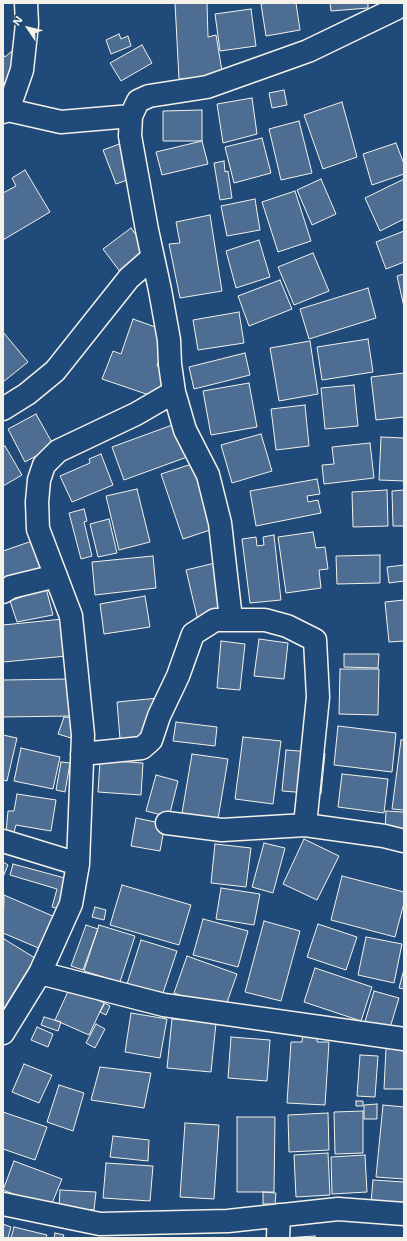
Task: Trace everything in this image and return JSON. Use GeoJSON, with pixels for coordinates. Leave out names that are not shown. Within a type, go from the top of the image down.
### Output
{"type":"FeatureCollection","features":[{"type":"Feature","properties":{"kind":"street"},"geometry":{"type":"LineString","coordinates":[[26,3],[27,24],[22,70],[6,110],[61,122],[131,116]]}},
{"type":"Feature","properties":{"kind":"street"},"geometry":{"type":"LineString","coordinates":[[232,619],[220,523],[208,475],[184,430],[174,392],[170,364],[169,340],[130,136],[131,116],[138,101],[149,96],[207,87],[308,51],[395,9],[404,3]]}},
{"type":"Feature","properties":{"kind":"street"},"geometry":{"type":"LineString","coordinates":[[3,409],[27,394],[55,371],[130,278],[153,257]]}},
{"type":"Feature","properties":{"kind":"street"},"geometry":{"type":"LineString","coordinates":[[3,1033],[40,973],[71,904],[78,864],[83,736],[71,616],[38,529],[38,488],[44,465],[58,451],[136,414],[174,392]]}},
{"type":"Feature","properties":{"kind":"street"},"geometry":{"type":"LineString","coordinates":[[3,592],[12,587],[56,576]]}},
{"type":"Feature","properties":{"kind":"street"},"geometry":{"type":"LineString","coordinates":[[82,754],[142,748],[151,740],[159,716],[178,676],[193,634],[215,620],[265,620],[287,626],[315,640],[318,697],[305,825]]}},
{"type":"Feature","properties":{"kind":"street"},"geometry":{"type":"LineString","coordinates":[[167,823],[222,830],[305,825],[384,836],[404,841]]}},
{"type":"Feature","properties":{"kind":"street"},"geometry":{"type":"LineString","coordinates":[[3,840],[78,864]]}},
{"type":"Feature","properties":{"kind":"street"},"geometry":{"type":"LineString","coordinates":[[40,973],[164,1006],[404,1039]]}},
{"type":"Feature","properties":{"kind":"street"},"geometry":{"type":"LineString","coordinates":[[3,1204],[100,1224],[112,1231],[228,1221],[338,1209],[404,1214]]}},
{"type":"Feature","properties":{"kind":"street"},"geometry":{"type":"LineString","coordinates":[[278,1238],[279,1215]]}},
{"type":"Feature","properties":{"kind":"building"},"geometry":{"type":"Polygon","coordinates":[[[175,3],[207,3],[208,37],[216,35],[223,77],[179,79],[175,3]]]}},
{"type":"Feature","properties":{"kind":"building"},"geometry":{"type":"Polygon","coordinates":[[[296,3],[300,30],[266,36],[261,4],[296,3]]]}},
{"type":"Feature","properties":{"kind":"building"},"geometry":{"type":"Polygon","coordinates":[[[330,3],[368,3],[368,8],[331,11],[330,3]]]}},
{"type":"Feature","properties":{"kind":"building"},"geometry":{"type":"Polygon","coordinates":[[[251,9],[256,46],[220,51],[215,14],[251,9]]]}},
{"type":"Feature","properties":{"kind":"building"},"geometry":{"type":"Polygon","coordinates":[[[119,34],[121,39],[128,36],[131,46],[111,54],[106,40],[119,34]]]}},
{"type":"Feature","properties":{"kind":"building"},"geometry":{"type":"Polygon","coordinates":[[[142,45],[152,63],[121,81],[110,63],[142,45]]]}},
{"type":"Feature","properties":{"kind":"building"},"geometry":{"type":"Polygon","coordinates":[[[11,52],[23,67],[3,84],[3,54],[5,57],[11,52]]]}},
{"type":"Feature","properties":{"kind":"building"},"geometry":{"type":"Polygon","coordinates":[[[284,90],[287,105],[272,108],[269,93],[284,90]]]}},
{"type":"Feature","properties":{"kind":"building"},"geometry":{"type":"Polygon","coordinates":[[[252,98],[257,134],[223,143],[217,104],[252,98]]]}},
{"type":"Feature","properties":{"kind":"building"},"geometry":{"type":"Polygon","coordinates":[[[342,102],[357,157],[323,169],[304,115],[342,102]]]}},
{"type":"Feature","properties":{"kind":"building"},"geometry":{"type":"Polygon","coordinates":[[[202,110],[202,141],[163,141],[163,111],[202,110]]]}},
{"type":"Feature","properties":{"kind":"building"},"geometry":{"type":"Polygon","coordinates":[[[299,121],[312,173],[281,180],[269,129],[299,121]]]}},
{"type":"Feature","properties":{"kind":"building"},"geometry":{"type":"Polygon","coordinates":[[[262,138],[271,173],[234,183],[225,147],[262,138]]]}},
{"type":"Feature","properties":{"kind":"building"},"geometry":{"type":"Polygon","coordinates":[[[202,141],[208,164],[162,175],[156,152],[202,141]]]}},
{"type":"Feature","properties":{"kind":"building"},"geometry":{"type":"Polygon","coordinates":[[[125,142],[138,176],[116,184],[103,150],[125,142]]]}},
{"type":"Feature","properties":{"kind":"building"},"geometry":{"type":"Polygon","coordinates":[[[396,143],[404,164],[404,174],[372,185],[363,154],[396,143]]]}},
{"type":"Feature","properties":{"kind":"building"},"geometry":{"type":"Polygon","coordinates":[[[224,161],[225,172],[228,171],[232,198],[220,200],[214,163],[224,161]]]}},
{"type":"Feature","properties":{"kind":"building"},"geometry":{"type":"Polygon","coordinates":[[[25,170],[50,212],[3,240],[3,193],[16,186],[12,178],[25,170]]]}},
{"type":"Feature","properties":{"kind":"building"},"geometry":{"type":"Polygon","coordinates":[[[321,179],[336,214],[312,225],[297,190],[321,179]]]}},
{"type":"Feature","properties":{"kind":"building"},"geometry":{"type":"Polygon","coordinates":[[[404,179],[404,219],[380,231],[365,198],[404,179]]]}},
{"type":"Feature","properties":{"kind":"building"},"geometry":{"type":"Polygon","coordinates":[[[295,191],[311,241],[278,252],[262,202],[295,191]]]}},
{"type":"Feature","properties":{"kind":"building"},"geometry":{"type":"Polygon","coordinates":[[[255,199],[260,230],[227,236],[221,206],[255,199]]]}},
{"type":"Feature","properties":{"kind":"building"},"geometry":{"type":"Polygon","coordinates":[[[210,215],[222,291],[180,298],[169,244],[180,243],[176,222],[210,215]]]}},
{"type":"Feature","properties":{"kind":"building"},"geometry":{"type":"Polygon","coordinates":[[[131,228],[152,257],[124,277],[103,249],[131,228]]]}},
{"type":"Feature","properties":{"kind":"building"},"geometry":{"type":"Polygon","coordinates":[[[404,231],[404,262],[386,269],[376,242],[404,231]]]}},
{"type":"Feature","properties":{"kind":"building"},"geometry":{"type":"Polygon","coordinates":[[[259,240],[270,277],[236,288],[226,251],[259,240]]]}},
{"type":"Feature","properties":{"kind":"building"},"geometry":{"type":"Polygon","coordinates":[[[313,253],[329,291],[294,305],[278,267],[313,253]]]}},
{"type":"Feature","properties":{"kind":"building"},"geometry":{"type":"Polygon","coordinates":[[[404,274],[404,307],[397,276],[404,274]]]}},
{"type":"Feature","properties":{"kind":"building"},"geometry":{"type":"Polygon","coordinates":[[[280,280],[292,309],[249,326],[238,296],[280,280]]]}},
{"type":"Feature","properties":{"kind":"building"},"geometry":{"type":"Polygon","coordinates":[[[368,288],[376,318],[309,339],[300,309],[368,288]]]}},
{"type":"Feature","properties":{"kind":"building"},"geometry":{"type":"Polygon","coordinates":[[[239,312],[244,343],[198,350],[193,320],[239,312]]]}},
{"type":"Feature","properties":{"kind":"building"},"geometry":{"type":"Polygon","coordinates":[[[133,319],[169,332],[157,366],[169,370],[158,398],[102,379],[113,351],[121,354],[133,319]]]}},
{"type":"Feature","properties":{"kind":"building"},"geometry":{"type":"Polygon","coordinates":[[[3,332],[28,362],[3,382],[3,332]]]}},
{"type":"Feature","properties":{"kind":"building"},"geometry":{"type":"Polygon","coordinates":[[[368,339],[373,372],[322,380],[317,347],[368,339]]]}},
{"type":"Feature","properties":{"kind":"building"},"geometry":{"type":"Polygon","coordinates":[[[310,341],[318,394],[279,401],[270,348],[310,341]]]}},
{"type":"Feature","properties":{"kind":"building"},"geometry":{"type":"Polygon","coordinates":[[[245,353],[250,375],[194,389],[189,367],[245,353]]]}},
{"type":"Feature","properties":{"kind":"building"},"geometry":{"type":"Polygon","coordinates":[[[404,373],[404,417],[376,420],[371,377],[404,373]]]}},
{"type":"Feature","properties":{"kind":"building"},"geometry":{"type":"Polygon","coordinates":[[[249,383],[257,427],[211,435],[203,391],[249,383]]]}},
{"type":"Feature","properties":{"kind":"building"},"geometry":{"type":"Polygon","coordinates":[[[354,385],[358,426],[325,429],[321,388],[354,385]]]}},
{"type":"Feature","properties":{"kind":"building"},"geometry":{"type":"Polygon","coordinates":[[[305,405],[309,446],[276,450],[271,409],[305,405]]]}},
{"type":"Feature","properties":{"kind":"building"},"geometry":{"type":"Polygon","coordinates":[[[36,414],[54,446],[25,462],[8,429],[36,414]]]}},
{"type":"Feature","properties":{"kind":"building"},"geometry":{"type":"Polygon","coordinates":[[[175,424],[187,457],[124,480],[112,447],[175,424]]]}},
{"type":"Feature","properties":{"kind":"building"},"geometry":{"type":"Polygon","coordinates":[[[261,434],[272,471],[232,483],[221,445],[261,434]]]}},
{"type":"Feature","properties":{"kind":"building"},"geometry":{"type":"Polygon","coordinates":[[[381,437],[404,438],[404,481],[379,480],[381,437]]]}},
{"type":"Feature","properties":{"kind":"building"},"geometry":{"type":"Polygon","coordinates":[[[370,443],[374,478],[324,484],[322,465],[334,464],[332,447],[370,443]]]}},
{"type":"Feature","properties":{"kind":"building"},"geometry":{"type":"Polygon","coordinates":[[[5,446],[22,475],[3,486],[3,447],[5,446]]]}},
{"type":"Feature","properties":{"kind":"building"},"geometry":{"type":"Polygon","coordinates":[[[101,454],[113,485],[72,502],[60,476],[90,463],[89,459],[101,454]]]}},
{"type":"Feature","properties":{"kind":"building"},"geometry":{"type":"Polygon","coordinates":[[[201,461],[222,526],[183,539],[161,474],[201,461]]]}},
{"type":"Feature","properties":{"kind":"building"},"geometry":{"type":"Polygon","coordinates":[[[317,479],[320,494],[307,496],[308,502],[318,500],[321,513],[256,526],[250,491],[317,479]]]}},
{"type":"Feature","properties":{"kind":"building"},"geometry":{"type":"Polygon","coordinates":[[[137,489],[150,542],[119,550],[106,496],[137,489]]]}},
{"type":"Feature","properties":{"kind":"building"},"geometry":{"type":"Polygon","coordinates":[[[387,490],[388,526],[353,527],[352,492],[387,490]]]}},
{"type":"Feature","properties":{"kind":"building"},"geometry":{"type":"Polygon","coordinates":[[[404,490],[404,526],[393,526],[392,491],[404,490]]]}},
{"type":"Feature","properties":{"kind":"building"},"geometry":{"type":"Polygon","coordinates":[[[84,509],[87,521],[84,522],[92,556],[81,559],[69,513],[84,509]]]}},
{"type":"Feature","properties":{"kind":"building"},"geometry":{"type":"Polygon","coordinates":[[[109,519],[117,553],[98,557],[90,524],[109,519]]]}},
{"type":"Feature","properties":{"kind":"building"},"geometry":{"type":"Polygon","coordinates":[[[313,532],[316,548],[325,547],[328,569],[319,570],[321,588],[286,593],[278,537],[313,532]]]}},
{"type":"Feature","properties":{"kind":"building"},"geometry":{"type":"Polygon","coordinates":[[[274,535],[281,600],[250,603],[242,539],[256,537],[257,546],[264,545],[263,537],[274,535]]]}},
{"type":"Feature","properties":{"kind":"building"},"geometry":{"type":"Polygon","coordinates":[[[35,540],[45,573],[3,587],[3,551],[35,540]]]}},
{"type":"Feature","properties":{"kind":"building"},"geometry":{"type":"Polygon","coordinates":[[[380,555],[380,583],[337,584],[336,556],[380,555]]]}},
{"type":"Feature","properties":{"kind":"building"},"geometry":{"type":"Polygon","coordinates":[[[153,556],[156,588],[95,595],[92,562],[153,556]]]}},
{"type":"Feature","properties":{"kind":"building"},"geometry":{"type":"Polygon","coordinates":[[[223,561],[237,616],[199,625],[186,570],[223,561]]]}},
{"type":"Feature","properties":{"kind":"building"},"geometry":{"type":"Polygon","coordinates":[[[404,565],[404,581],[389,583],[387,567],[404,565]]]}},
{"type":"Feature","properties":{"kind":"building"},"geometry":{"type":"Polygon","coordinates":[[[46,588],[53,615],[17,622],[10,601],[46,588]]]}},
{"type":"Feature","properties":{"kind":"building"},"geometry":{"type":"Polygon","coordinates":[[[145,596],[150,627],[104,634],[100,604],[145,596]]]}},
{"type":"Feature","properties":{"kind":"building"},"geometry":{"type":"Polygon","coordinates":[[[404,600],[404,641],[389,642],[385,602],[404,600]]]}},
{"type":"Feature","properties":{"kind":"building"},"geometry":{"type":"Polygon","coordinates":[[[63,619],[67,656],[3,662],[3,625],[63,619]]]}},
{"type":"Feature","properties":{"kind":"building"},"geometry":{"type":"Polygon","coordinates":[[[259,639],[288,643],[284,679],[254,676],[259,639]]]}},
{"type":"Feature","properties":{"kind":"building"},"geometry":{"type":"Polygon","coordinates":[[[221,641],[245,644],[240,690],[217,688],[221,641]]]}},
{"type":"Feature","properties":{"kind":"building"},"geometry":{"type":"Polygon","coordinates":[[[344,654],[379,654],[378,668],[344,667],[344,654]]]}},
{"type":"Feature","properties":{"kind":"building"},"geometry":{"type":"Polygon","coordinates":[[[340,669],[379,669],[378,715],[339,714],[340,669]]]}},
{"type":"Feature","properties":{"kind":"building"},"geometry":{"type":"Polygon","coordinates":[[[69,679],[70,716],[3,717],[3,680],[69,679]]]}},
{"type":"Feature","properties":{"kind":"building"},"geometry":{"type":"Polygon","coordinates":[[[159,698],[162,736],[120,739],[117,702],[159,698]]]}},
{"type":"Feature","properties":{"kind":"building"},"geometry":{"type":"Polygon","coordinates":[[[64,717],[74,718],[71,738],[58,734],[64,717]]]}},
{"type":"Feature","properties":{"kind":"building"},"geometry":{"type":"Polygon","coordinates":[[[176,722],[217,727],[215,746],[173,741],[176,722]]]}},
{"type":"Feature","properties":{"kind":"building"},"geometry":{"type":"Polygon","coordinates":[[[338,726],[396,733],[392,772],[334,765],[338,726]]]}},
{"type":"Feature","properties":{"kind":"building"},"geometry":{"type":"Polygon","coordinates":[[[3,735],[17,738],[7,781],[3,780],[3,735]]]}},
{"type":"Feature","properties":{"kind":"building"},"geometry":{"type":"Polygon","coordinates":[[[243,737],[281,741],[273,804],[235,799],[243,737]]]}},
{"type":"Feature","properties":{"kind":"building"},"geometry":{"type":"Polygon","coordinates":[[[401,740],[404,740],[404,810],[392,809],[401,740]]]}},
{"type":"Feature","properties":{"kind":"building"},"geometry":{"type":"Polygon","coordinates":[[[21,748],[60,757],[53,789],[14,781],[21,748]]]}},
{"type":"Feature","properties":{"kind":"building"},"geometry":{"type":"Polygon","coordinates":[[[286,750],[325,753],[321,794],[282,791],[286,750]]]}},
{"type":"Feature","properties":{"kind":"building"},"geometry":{"type":"Polygon","coordinates":[[[192,754],[228,759],[218,819],[182,813],[192,754]]]}},
{"type":"Feature","properties":{"kind":"building"},"geometry":{"type":"Polygon","coordinates":[[[100,760],[143,763],[141,795],[98,792],[100,760]]]}},
{"type":"Feature","properties":{"kind":"building"},"geometry":{"type":"Polygon","coordinates":[[[61,762],[70,763],[65,792],[56,790],[61,762]]]}},
{"type":"Feature","properties":{"kind":"building"},"geometry":{"type":"Polygon","coordinates":[[[342,774],[388,779],[384,813],[338,807],[342,774]]]}},
{"type":"Feature","properties":{"kind":"building"},"geometry":{"type":"Polygon","coordinates":[[[156,775],[178,781],[169,817],[146,811],[156,775]]]}},
{"type":"Feature","properties":{"kind":"building"},"geometry":{"type":"Polygon","coordinates":[[[17,794],[56,800],[51,831],[16,825],[14,832],[6,832],[8,811],[14,811],[17,794]]]}},
{"type":"Feature","properties":{"kind":"building"},"geometry":{"type":"Polygon","coordinates":[[[386,811],[404,812],[404,833],[385,831],[386,811]]]}},
{"type":"Feature","properties":{"kind":"building"},"geometry":{"type":"Polygon","coordinates":[[[136,818],[165,824],[160,851],[131,846],[136,818]]]}},
{"type":"Feature","properties":{"kind":"building"},"geometry":{"type":"Polygon","coordinates":[[[304,839],[339,856],[317,900],[283,884],[304,839]]]}},
{"type":"Feature","properties":{"kind":"building"},"geometry":{"type":"Polygon","coordinates":[[[264,843],[285,848],[273,893],[252,887],[264,843]]]}},
{"type":"Feature","properties":{"kind":"building"},"geometry":{"type":"Polygon","coordinates":[[[215,844],[251,848],[246,887],[211,883],[215,844]]]}},
{"type":"Feature","properties":{"kind":"building"},"geometry":{"type":"Polygon","coordinates":[[[3,862],[8,865],[3,877],[3,862]]]}},
{"type":"Feature","properties":{"kind":"building"},"geometry":{"type":"Polygon","coordinates":[[[13,864],[72,880],[63,910],[52,907],[57,889],[10,875],[13,864]]]}},
{"type":"Feature","properties":{"kind":"building"},"geometry":{"type":"Polygon","coordinates":[[[342,876],[404,892],[404,903],[395,937],[331,920],[342,876]]]}},
{"type":"Feature","properties":{"kind":"building"},"geometry":{"type":"Polygon","coordinates":[[[122,885],[191,905],[179,945],[110,925],[122,885]]]}},
{"type":"Feature","properties":{"kind":"building"},"geometry":{"type":"Polygon","coordinates":[[[221,888],[260,894],[254,925],[216,919],[221,888]]]}},
{"type":"Feature","properties":{"kind":"building"},"geometry":{"type":"Polygon","coordinates":[[[4,895],[62,920],[48,952],[3,933],[4,895]]]}},
{"type":"Feature","properties":{"kind":"building"},"geometry":{"type":"Polygon","coordinates":[[[95,907],[106,910],[104,920],[92,917],[95,907]]]}},
{"type":"Feature","properties":{"kind":"building"},"geometry":{"type":"Polygon","coordinates":[[[203,919],[248,931],[238,967],[193,955],[203,919]]]}},
{"type":"Feature","properties":{"kind":"building"},"geometry":{"type":"Polygon","coordinates":[[[264,921],[300,931],[281,1001],[245,992],[264,921]]]}},
{"type":"Feature","properties":{"kind":"building"},"geometry":{"type":"Polygon","coordinates":[[[318,924],[357,937],[346,970],[307,957],[318,924]]]}},
{"type":"Feature","properties":{"kind":"building"},"geometry":{"type":"Polygon","coordinates":[[[86,925],[98,929],[83,970],[71,966],[86,925]]]}},
{"type":"Feature","properties":{"kind":"building"},"geometry":{"type":"Polygon","coordinates":[[[99,925],[135,936],[120,982],[84,971],[99,925]]]}},
{"type":"Feature","properties":{"kind":"building"},"geometry":{"type":"Polygon","coordinates":[[[366,937],[402,944],[394,983],[358,975],[366,937]]]}},
{"type":"Feature","properties":{"kind":"building"},"geometry":{"type":"Polygon","coordinates":[[[4,939],[35,958],[3,1010],[3,941],[4,939]]]}},
{"type":"Feature","properties":{"kind":"building"},"geometry":{"type":"Polygon","coordinates":[[[141,940],[177,951],[162,996],[127,984],[141,940]]]}},
{"type":"Feature","properties":{"kind":"building"},"geometry":{"type":"Polygon","coordinates":[[[187,956],[237,974],[224,1011],[174,993],[187,956]]]}},
{"type":"Feature","properties":{"kind":"building"},"geometry":{"type":"Polygon","coordinates":[[[315,968],[372,987],[361,1021],[304,1002],[315,968]]]}},
{"type":"Feature","properties":{"kind":"building"},"geometry":{"type":"Polygon","coordinates":[[[404,969],[404,989],[399,988],[404,969]]]}},
{"type":"Feature","properties":{"kind":"building"},"geometry":{"type":"Polygon","coordinates":[[[70,987],[104,1003],[89,1035],[55,1020],[70,987]]]}},
{"type":"Feature","properties":{"kind":"building"},"geometry":{"type":"Polygon","coordinates":[[[374,991],[399,998],[389,1031],[364,1025],[374,991]]]}},
{"type":"Feature","properties":{"kind":"building"},"geometry":{"type":"Polygon","coordinates":[[[105,1003],[110,1006],[106,1015],[100,1012],[105,1003]]]}},
{"type":"Feature","properties":{"kind":"building"},"geometry":{"type":"Polygon","coordinates":[[[131,1013],[167,1019],[160,1058],[125,1052],[131,1013]]]}},
{"type":"Feature","properties":{"kind":"building"},"geometry":{"type":"Polygon","coordinates":[[[44,1017],[61,1022],[58,1031],[41,1025],[44,1017]]]}},
{"type":"Feature","properties":{"kind":"building"},"geometry":{"type":"Polygon","coordinates":[[[172,1019],[216,1023],[211,1072],[167,1068],[172,1019]]]}},
{"type":"Feature","properties":{"kind":"building"},"geometry":{"type":"Polygon","coordinates":[[[96,1024],[105,1029],[95,1048],[86,1043],[96,1024]]]}},
{"type":"Feature","properties":{"kind":"building"},"geometry":{"type":"Polygon","coordinates":[[[37,1027],[53,1034],[48,1047],[31,1040],[37,1027]]]}},
{"type":"Feature","properties":{"kind":"building"},"geometry":{"type":"Polygon","coordinates":[[[303,1033],[318,1033],[317,1042],[329,1042],[325,1105],[287,1103],[291,1042],[302,1042],[303,1033]]]}},
{"type":"Feature","properties":{"kind":"building"},"geometry":{"type":"Polygon","coordinates":[[[231,1037],[270,1040],[267,1081],[228,1078],[231,1037]]]}},
{"type":"Feature","properties":{"kind":"building"},"geometry":{"type":"Polygon","coordinates":[[[386,1048],[404,1048],[404,1089],[384,1089],[386,1048]]]}},
{"type":"Feature","properties":{"kind":"building"},"geometry":{"type":"Polygon","coordinates":[[[360,1055],[378,1056],[375,1097],[357,1096],[360,1055]]]}},
{"type":"Feature","properties":{"kind":"building"},"geometry":{"type":"Polygon","coordinates":[[[24,1064],[52,1075],[39,1103],[12,1092],[24,1064]]]}},
{"type":"Feature","properties":{"kind":"building"},"geometry":{"type":"Polygon","coordinates":[[[100,1067],[151,1073],[144,1108],[91,1100],[100,1067]]]}},
{"type":"Feature","properties":{"kind":"building"},"geometry":{"type":"Polygon","coordinates":[[[59,1085],[84,1093],[73,1131],[47,1122],[59,1085]]]}},
{"type":"Feature","properties":{"kind":"building"},"geometry":{"type":"Polygon","coordinates":[[[356,1101],[363,1101],[363,1106],[356,1106],[356,1101]]]}},
{"type":"Feature","properties":{"kind":"building"},"geometry":{"type":"Polygon","coordinates":[[[377,1104],[377,1119],[364,1119],[364,1105],[377,1104]]]}},
{"type":"Feature","properties":{"kind":"building"},"geometry":{"type":"Polygon","coordinates":[[[383,1105],[404,1107],[404,1179],[376,1177],[383,1105]]]}},
{"type":"Feature","properties":{"kind":"building"},"geometry":{"type":"Polygon","coordinates":[[[363,1111],[363,1153],[335,1154],[334,1112],[363,1111]]]}},
{"type":"Feature","properties":{"kind":"building"},"geometry":{"type":"Polygon","coordinates":[[[3,1112],[47,1127],[35,1160],[3,1149],[3,1112]]]}},
{"type":"Feature","properties":{"kind":"building"},"geometry":{"type":"Polygon","coordinates":[[[328,1113],[329,1150],[289,1152],[288,1115],[328,1113]]]}},
{"type":"Feature","properties":{"kind":"building"},"geometry":{"type":"Polygon","coordinates":[[[237,1117],[275,1117],[274,1192],[237,1192],[237,1117]]]}},
{"type":"Feature","properties":{"kind":"building"},"geometry":{"type":"Polygon","coordinates":[[[185,1123],[219,1125],[214,1199],[180,1197],[185,1123]]]}},
{"type":"Feature","properties":{"kind":"building"},"geometry":{"type":"Polygon","coordinates":[[[113,1136],[149,1140],[148,1161],[110,1157],[113,1136]]]}},
{"type":"Feature","properties":{"kind":"building"},"geometry":{"type":"Polygon","coordinates":[[[328,1153],[330,1195],[296,1197],[294,1155],[328,1153]]]}},
{"type":"Feature","properties":{"kind":"building"},"geometry":{"type":"Polygon","coordinates":[[[365,1155],[367,1192],[332,1194],[331,1157],[365,1155]]]}},
{"type":"Feature","properties":{"kind":"building"},"geometry":{"type":"Polygon","coordinates":[[[14,1161],[62,1179],[50,1208],[3,1190],[14,1161]]]}},
{"type":"Feature","properties":{"kind":"building"},"geometry":{"type":"Polygon","coordinates":[[[106,1163],[153,1166],[150,1201],[103,1198],[106,1163]]]}},
{"type":"Feature","properties":{"kind":"building"},"geometry":{"type":"Polygon","coordinates":[[[373,1180],[404,1182],[404,1205],[371,1203],[373,1180]]]}},
{"type":"Feature","properties":{"kind":"building"},"geometry":{"type":"Polygon","coordinates":[[[60,1190],[96,1192],[94,1210],[59,1207],[60,1190]]]}},
{"type":"Feature","properties":{"kind":"building"},"geometry":{"type":"Polygon","coordinates":[[[263,1192],[276,1193],[275,1204],[263,1204],[263,1192]]]}},
{"type":"Feature","properties":{"kind":"building"},"geometry":{"type":"Polygon","coordinates":[[[3,1224],[11,1227],[8,1238],[3,1238],[3,1224]]]}},
{"type":"Feature","properties":{"kind":"building"},"geometry":{"type":"Polygon","coordinates":[[[14,1227],[47,1235],[46,1238],[11,1238],[14,1227]]]}},
{"type":"Feature","properties":{"kind":"building"},"geometry":{"type":"Polygon","coordinates":[[[55,1233],[64,1235],[63,1238],[54,1238],[55,1233]]]}},
{"type":"Feature","properties":{"kind":"building"},"geometry":{"type":"Polygon","coordinates":[[[315,1236],[315,1238],[284,1238],[315,1236]]]}}]}
